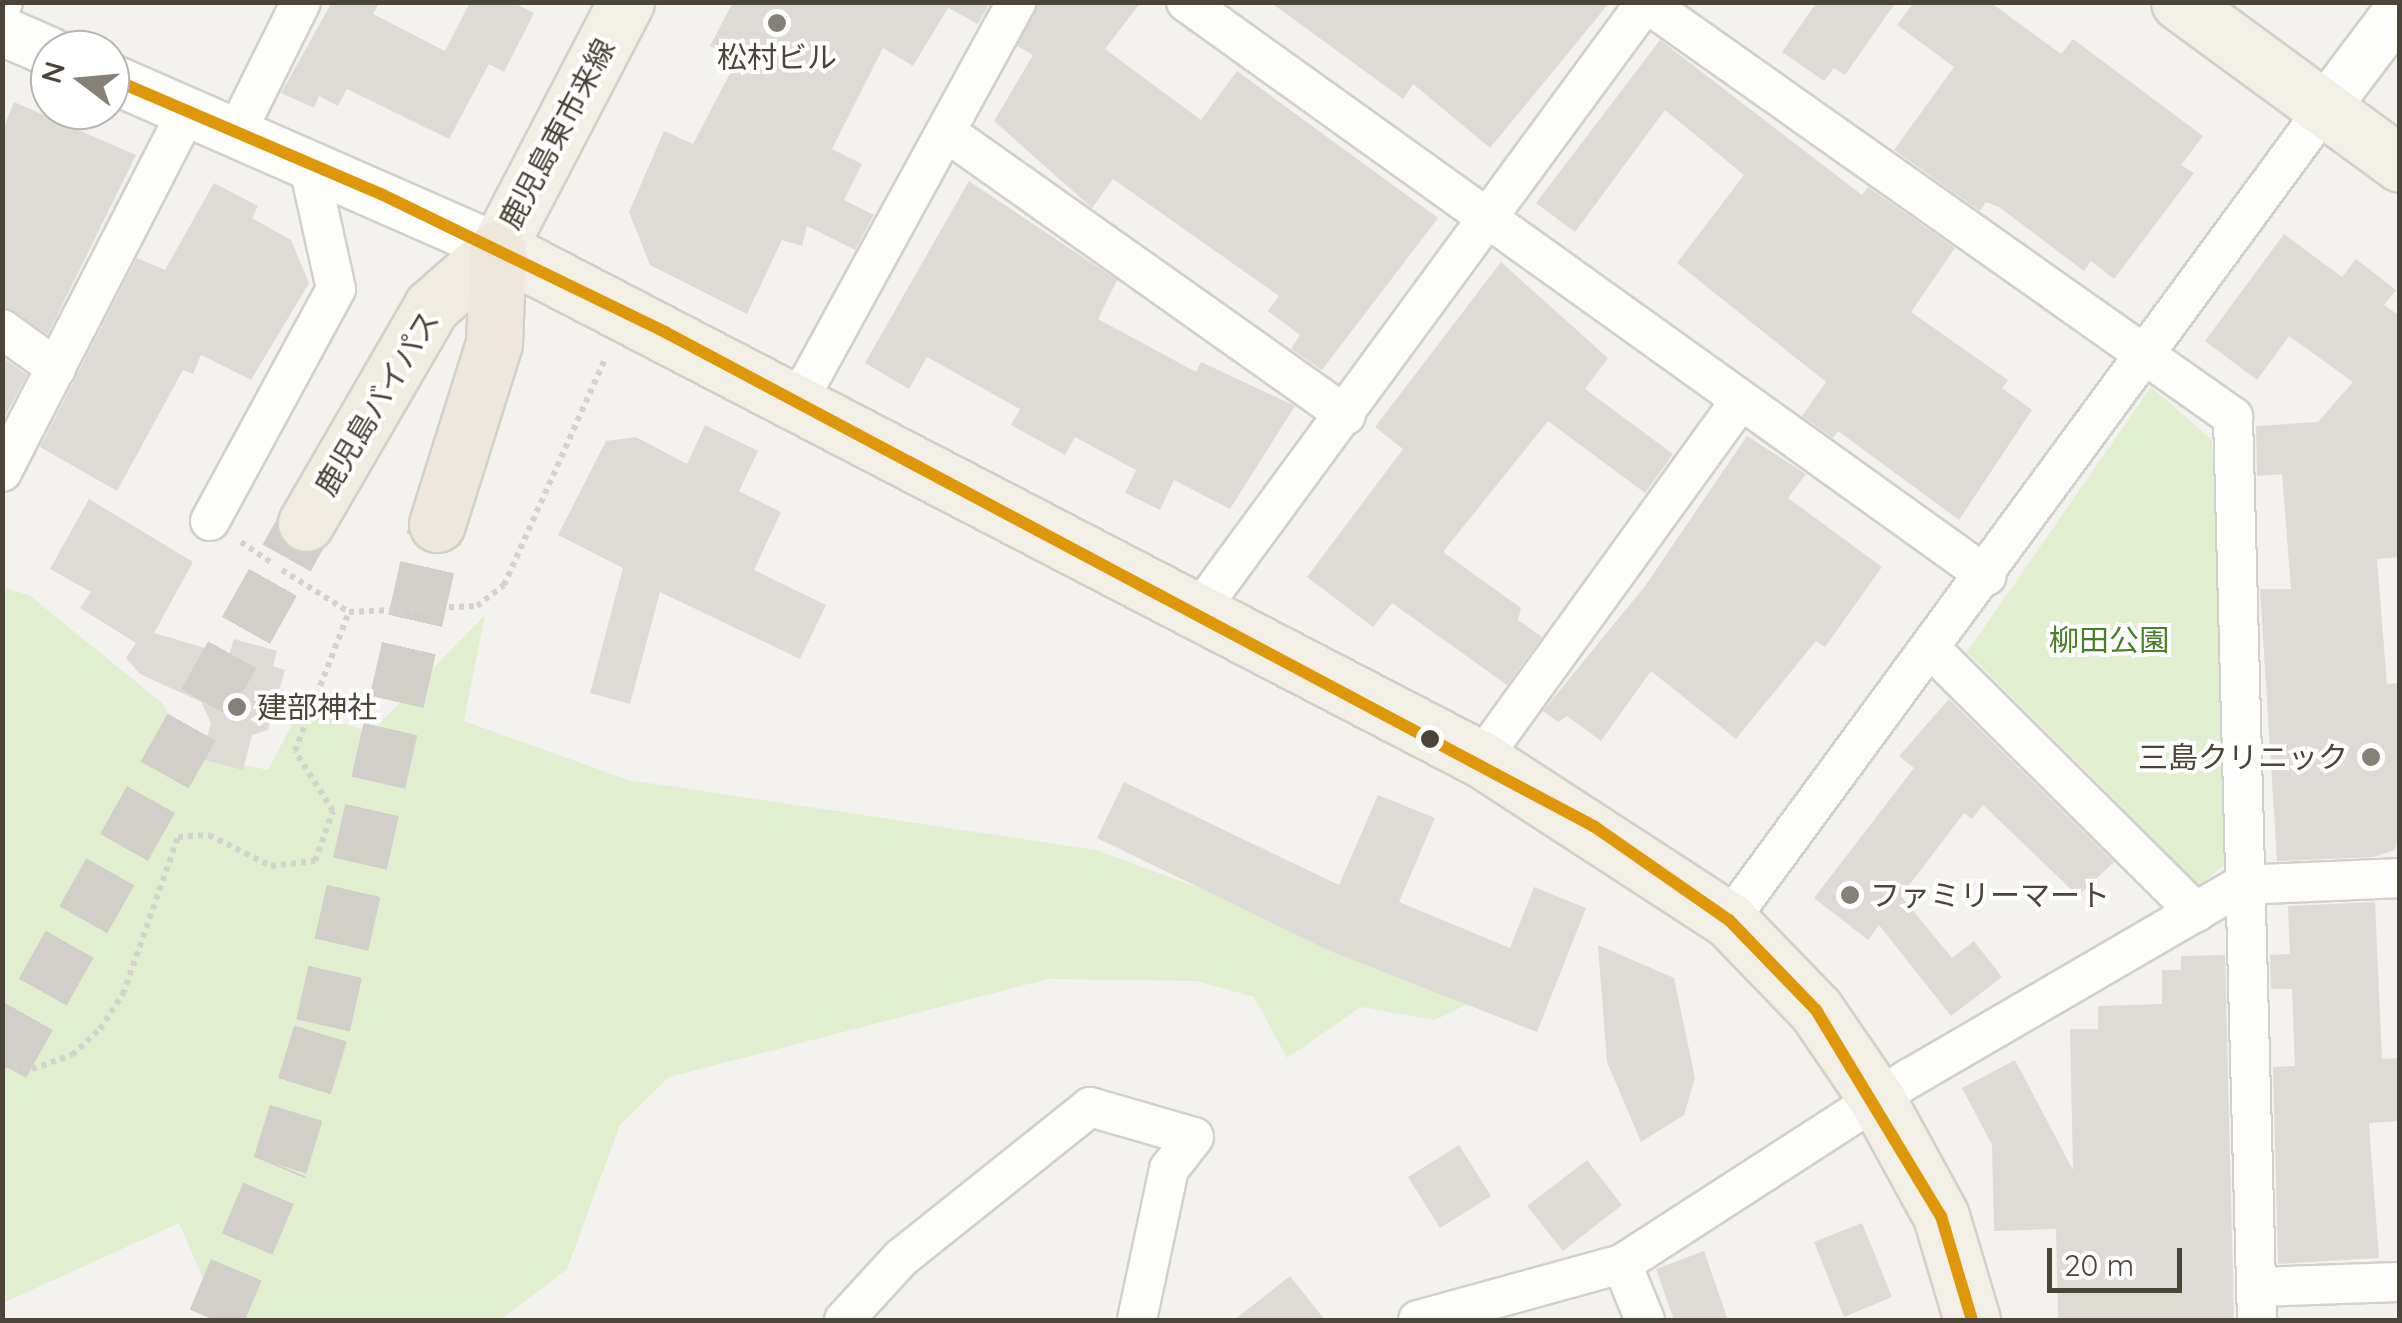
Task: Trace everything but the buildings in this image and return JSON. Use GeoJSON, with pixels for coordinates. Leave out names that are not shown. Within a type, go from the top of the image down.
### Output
{"type":"FeatureCollection","features":[{"type":"Feature","properties":{"kind":"highway"},"geometry":{"type":"LineString","coordinates":[[437,524],[494,344],[498,248]]}},
{"type":"Feature","properties":{"kind":"highway","name":"鹿児島バイパス"},"geometry":{"type":"LineString","coordinates":[[306,522],[431,307],[498,248]]}},
{"type":"Feature","properties":{"kind":"main road","name":"鹿児島東市来線"},"geometry":{"type":"LineString","coordinates":[[626,2],[498,248],[1481,759],[1729,920],[1816,1010],[1877,1098],[1941,1216],[1972,1320]]}},
{"type":"Feature","properties":{"kind":"main road"},"geometry":{"type":"LineString","coordinates":[[2179,2],[2323,112],[2400,164]]}},
{"type":"Feature","properties":{"kind":"street"},"geometry":{"type":"LineString","coordinates":[[236,133],[301,2]]}},
{"type":"Feature","properties":{"kind":"street"},"geometry":{"type":"LineString","coordinates":[[798,401],[1016,2]]}},
{"type":"Feature","properties":{"kind":"street"},"geometry":{"type":"LineString","coordinates":[[1186,2],[1739,402],[1988,576]]}},
{"type":"Feature","properties":{"kind":"street"},"geometry":{"type":"LineString","coordinates":[[1197,613],[1346,415],[1484,216],[1646,3],[2151,354],[2233,417],[2242,884],[2256,1304],[2400,1282]]}},
{"type":"Feature","properties":{"kind":"street"},"geometry":{"type":"LineString","coordinates":[[1729,920],[1988,576],[2400,9]]}},
{"type":"Feature","properties":{"kind":"street"},"geometry":{"type":"LineString","coordinates":[[2,31],[30,43]]}},
{"type":"Feature","properties":{"kind":"street"},"geometry":{"type":"LineString","coordinates":[[130,87],[498,248]]}},
{"type":"Feature","properties":{"kind":"street"},"geometry":{"type":"LineString","coordinates":[[2,472],[187,112]]}},
{"type":"Feature","properties":{"kind":"street"},"geometry":{"type":"LineString","coordinates":[[946,132],[1346,415]]}},
{"type":"Feature","properties":{"kind":"street"},"geometry":{"type":"LineString","coordinates":[[210,521],[336,290],[308,163]]}},
{"type":"Feature","properties":{"kind":"street"},"geometry":{"type":"LineString","coordinates":[[2,329],[56,368]]}},
{"type":"Feature","properties":{"kind":"street"},"geometry":{"type":"LineString","coordinates":[[1481,759],[1739,402]]}},
{"type":"Feature","properties":{"kind":"street"},"geometry":{"type":"LineString","coordinates":[[1933,650],[2196,912]]}},
{"type":"Feature","properties":{"kind":"street"},"geometry":{"type":"LineString","coordinates":[[1418,1320],[1622,1264],[1877,1098],[2242,884],[2400,878]]}},
{"type":"Feature","properties":{"kind":"street"},"geometry":{"type":"LineString","coordinates":[[844,1320],[901,1258],[1090,1107],[1194,1137],[1169,1169],[1138,1320]]}},
{"type":"Feature","properties":{"kind":"street"},"geometry":{"type":"LineString","coordinates":[[1622,1264],[1645,1320]]}},
{"type":"Feature","properties":{"kind":"path"},"geometry":{"type":"LineString","coordinates":[[2,1065],[32,1069],[72,1054],[100,1029],[123,994],[178,837],[209,835],[271,866],[316,861],[333,811],[295,751],[349,612],[477,606],[504,586],[608,352]]}},
{"type":"Feature","properties":{"kind":"green space","name":"柳田公園"},"geometry":{"type":"Polygon","coordinates":[[[2151,387],[2212,440],[2228,862],[2200,885],[1967,652],[2151,387]]]}},
{"type":"Feature","properties":{"kind":"green space"},"geometry":{"type":"Polygon","coordinates":[[[2,587],[29,595],[161,702],[195,755],[268,770],[307,696],[337,722],[371,732],[485,615],[464,721],[628,780],[1096,850],[1488,994],[1435,1020],[1361,1007],[1287,1058],[1254,997],[1197,981],[1048,979],[669,1077],[620,1125],[567,1269],[500,1320],[221,1320],[179,1223],[3,1303],[2,587]]]}},
{"type":"Feature","properties":{"kind":"tunnel"},"geometry":{"type":"LineString","coordinates":[[2,1064],[306,523]]}},
{"type":"Feature","properties":{"kind":"tunnel"},"geometry":{"type":"LineString","coordinates":[[215,1320],[280,1165],[323,1025],[437,524]]}},
{"type":"Feature","properties":{"kind":"transit line"},"geometry":{"type":"LineString","coordinates":[[130,87],[381,194],[665,332],[1595,827],[1729,920],[1816,1010],[1941,1216],[1972,1320]]}},
{"type":"Feature","properties":{"kind":"place","name":"松村ビル"},"geometry":{"type":"Point","coordinates":[777,23]}},
{"type":"Feature","properties":{"kind":"place","name":"建部神社"},"geometry":{"type":"Point","coordinates":[237,707]}},
{"type":"Feature","properties":{"kind":"place","name":"三島クリニック"},"geometry":{"type":"Point","coordinates":[2371,757]}},
{"type":"Feature","properties":{"kind":"place","name":"ファミリーマート"},"geometry":{"type":"Point","coordinates":[1850,895]}}]}
